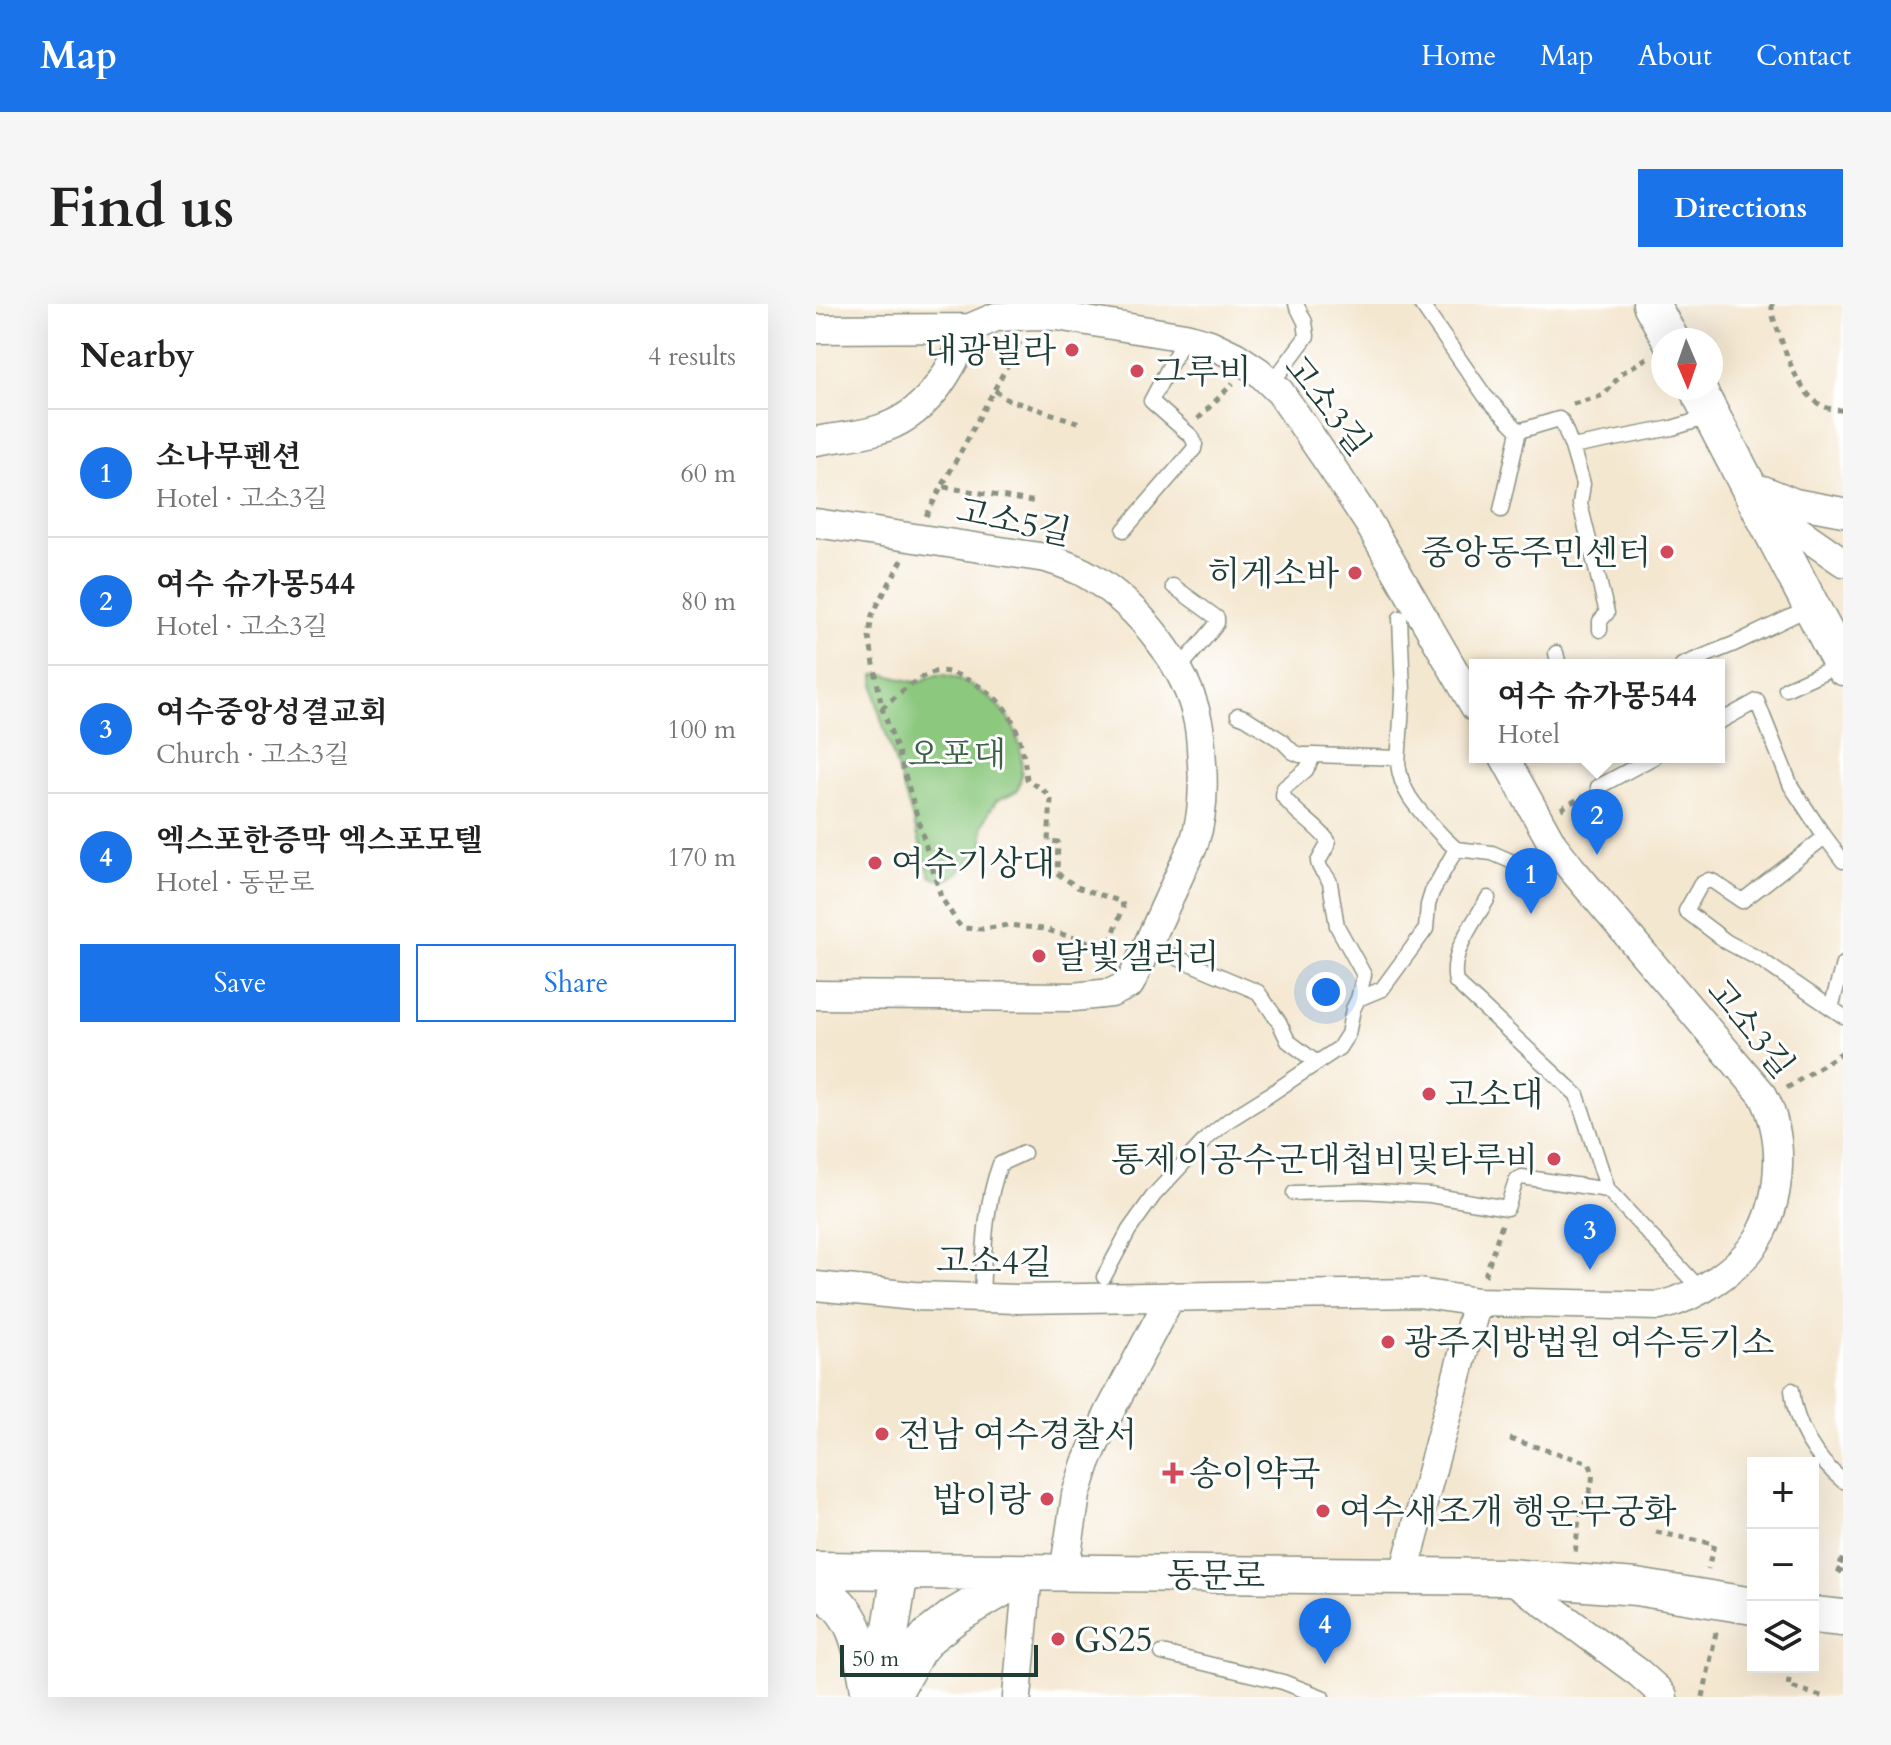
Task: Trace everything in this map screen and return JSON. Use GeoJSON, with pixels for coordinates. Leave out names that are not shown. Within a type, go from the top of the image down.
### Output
{"type":"FeatureCollection","features":[{"type":"Feature","properties":{"kind":"street"},"geometry":{"type":"LineString","coordinates":[[1651,304],[1664,328]]}},
{"type":"Feature","properties":{"kind":"street","name":"고소3길"},"geometry":{"type":"LineString","coordinates":[[816,329],[970,328],[994,311],[1057,316],[1185,337],[1222,349],[1262,375],[1321,451],[1368,522],[1469,697]]}},
{"type":"Feature","properties":{"kind":"street"},"geometry":{"type":"LineString","coordinates":[[816,441],[873,432],[911,414],[943,380],[970,328]]}},
{"type":"Feature","properties":{"kind":"street"},"geometry":{"type":"LineString","coordinates":[[1704,402],[1842,665]]}},
{"type":"Feature","properties":{"kind":"street"},"geometry":{"type":"LineString","coordinates":[[1748,483],[1795,503],[1843,512]]}},
{"type":"Feature","properties":{"kind":"street"},"geometry":{"type":"LineString","coordinates":[[1748,483],[1797,530],[1843,562]]}},
{"type":"Feature","properties":{"kind":"street","name":"고소5길"},"geometry":{"type":"LineString","coordinates":[[816,523],[1034,555],[1083,572],[1117,596],[1143,620],[1159,641],[1178,670],[1194,708],[1202,764],[1203,810],[1194,843],[1130,984],[1111,993],[1074,997],[816,995]]}},
{"type":"Feature","properties":{"kind":"street","name":"고소3길"},"geometry":{"type":"LineString","coordinates":[[1477,1302],[1660,1306],[1687,1298],[1720,1278],[1748,1252],[1762,1233],[1772,1207],[1777,1181],[1778,1149],[1773,1115],[1766,1101],[1553,845],[1507,763]]}},
{"type":"Feature","properties":{"kind":"street","name":"고소4길"},"geometry":{"type":"LineString","coordinates":[[816,1286],[914,1296],[982,1298],[1411,1293],[1477,1302]]}},
{"type":"Feature","properties":{"kind":"street"},"geometry":{"type":"LineString","coordinates":[[1064,1573],[1076,1495],[1086,1463],[1171,1296]]}},
{"type":"Feature","properties":{"kind":"street"},"geometry":{"type":"LineString","coordinates":[[1403,1577],[1477,1302]]}},
{"type":"Feature","properties":{"kind":"street","name":"동문로"},"geometry":{"type":"LineString","coordinates":[[816,1570],[1509,1577],[1636,1587],[1747,1605]]}},
{"type":"Feature","properties":{"kind":"street"},"geometry":{"type":"LineString","coordinates":[[880,1697],[900,1572]]}},
{"type":"Feature","properties":{"kind":"street"},"geometry":{"type":"LineString","coordinates":[[891,1697],[905,1669],[928,1637],[955,1616],[1028,1573]]}},
{"type":"Feature","properties":{"kind":"street"},"geometry":{"type":"LineString","coordinates":[[1017,1697],[1028,1573]]}},
{"type":"Feature","properties":{"kind":"street"},"geometry":{"type":"LineString","coordinates":[[1509,1577],[1639,1673],[1663,1697]]}},
{"type":"Feature","properties":{"kind":"street"},"geometry":{"type":"LineString","coordinates":[[816,1589],[833,1599],[851,1620],[861,1646],[870,1697]]}},
{"type":"Feature","properties":{"kind":"street"},"geometry":{"type":"LineString","coordinates":[[1819,1616],[1843,1618]]}},
{"type":"Feature","properties":{"kind":"lane"},"geometry":{"type":"LineString","coordinates":[[1262,375],[1307,336],[1305,322],[1296,304]]}},
{"type":"Feature","properties":{"kind":"lane"},"geometry":{"type":"LineString","coordinates":[[1421,304],[1485,396],[1519,431]]}},
{"type":"Feature","properties":{"kind":"lane"},"geometry":{"type":"LineString","coordinates":[[1124,530],[1194,449],[1192,437],[1151,401],[1185,337]]}},
{"type":"Feature","properties":{"kind":"lane"},"geometry":{"type":"LineString","coordinates":[[1572,447],[1672,428],[1704,402]]}},
{"type":"Feature","properties":{"kind":"lane"},"geometry":{"type":"LineString","coordinates":[[1519,431],[1552,420],[1562,421],[1583,484],[1580,504],[1607,613],[1600,621],[1600,630]]}},
{"type":"Feature","properties":{"kind":"lane"},"geometry":{"type":"LineString","coordinates":[[1501,510],[1519,431]]}},
{"type":"Feature","properties":{"kind":"lane"},"geometry":{"type":"LineString","coordinates":[[1173,586],[1217,618],[1212,630],[1178,670]]}},
{"type":"Feature","properties":{"kind":"lane"},"geometry":{"type":"LineString","coordinates":[[1697,659],[1811,607]]}},
{"type":"Feature","properties":{"kind":"lane"},"geometry":{"type":"LineString","coordinates":[[1400,618],[1403,691],[1398,758],[1405,793],[1456,849],[1492,853],[1513,862]]}},
{"type":"Feature","properties":{"kind":"lane"},"geometry":{"type":"LineString","coordinates":[[1786,689],[1842,665]]}},
{"type":"Feature","properties":{"kind":"lane"},"geometry":{"type":"LineString","coordinates":[[1725,719],[1757,701],[1791,786],[1843,861]]}},
{"type":"Feature","properties":{"kind":"lane"},"geometry":{"type":"LineString","coordinates":[[1238,715],[1300,755],[1398,758]]}},
{"type":"Feature","properties":{"kind":"lane"},"geometry":{"type":"LineString","coordinates":[[1104,1277],[1129,1230],[1154,1195],[1207,1138],[1229,1120],[1339,1048],[1346,1038],[1364,975],[1337,926],[1330,883],[1319,867],[1318,862],[1328,841],[1283,796],[1284,788],[1306,770],[1314,755]]}},
{"type":"Feature","properties":{"kind":"lane"},"geometry":{"type":"LineString","coordinates":[[1598,787],[1643,763]]}},
{"type":"Feature","properties":{"kind":"lane"},"geometry":{"type":"LineString","coordinates":[[1825,837],[1742,901],[1709,880],[1701,884],[1686,911],[1727,942],[1761,960],[1837,1012],[1843,964]]}},
{"type":"Feature","properties":{"kind":"lane"},"geometry":{"type":"LineString","coordinates":[[1358,999],[1382,989],[1426,929],[1432,892],[1456,849]]}},
{"type":"Feature","properties":{"kind":"lane"},"geometry":{"type":"LineString","coordinates":[[1488,898],[1456,958],[1456,982],[1577,1095],[1608,1190],[1701,1290]]}},
{"type":"Feature","properties":{"kind":"lane"},"geometry":{"type":"LineString","coordinates":[[1146,951],[1258,992],[1288,1041],[1317,1063]]}},
{"type":"Feature","properties":{"kind":"lane"},"geometry":{"type":"LineString","coordinates":[[982,1298],[984,1240],[995,1179],[1000,1164],[1024,1153]]}},
{"type":"Feature","properties":{"kind":"lane"},"geometry":{"type":"LineString","coordinates":[[1294,1193],[1361,1191],[1430,1195],[1507,1208],[1516,1180],[1522,1177],[1608,1190]]}},
{"type":"Feature","properties":{"kind":"lane"},"geometry":{"type":"LineString","coordinates":[[1792,1390],[1798,1424],[1815,1451],[1843,1481]]}},
{"type":"Feature","properties":{"kind":"lane"},"geometry":{"type":"LineString","coordinates":[[1162,1653],[1283,1682],[1322,1697]]}},
{"type":"Feature","properties":{"kind":"path"},"geometry":{"type":"LineString","coordinates":[[1772,304],[1775,323],[1806,392],[1822,407],[1843,410]]}},
{"type":"Feature","properties":{"kind":"path"},"geometry":{"type":"LineString","coordinates":[[1025,333],[872,615],[869,637],[882,708],[898,751],[941,897],[962,928],[1008,925],[1044,929],[1108,948],[1146,951]]}},
{"type":"Feature","properties":{"kind":"path"},"geometry":{"type":"LineString","coordinates":[[1559,419],[1571,405],[1604,395],[1622,373],[1635,364]]}},
{"type":"Feature","properties":{"kind":"path"},"geometry":{"type":"LineString","coordinates":[[1202,414],[1262,375]]}},
{"type":"Feature","properties":{"kind":"path"},"geometry":{"type":"LineString","coordinates":[[995,390],[1006,399],[1083,424]]}},
{"type":"Feature","properties":{"kind":"path"},"geometry":{"type":"LineString","coordinates":[[943,486],[1037,502]]}},
{"type":"Feature","properties":{"kind":"path"},"geometry":{"type":"LineString","coordinates":[[882,708],[923,677],[938,671],[959,675],[989,693],[1006,710],[1016,727],[1027,779],[1048,794],[1051,800],[1048,841],[1058,842],[1057,873],[1077,887],[1122,902],[1123,908],[1108,948]]}},
{"type":"Feature","properties":{"kind":"path"},"geometry":{"type":"LineString","coordinates":[[1541,821],[1598,787]]}},
{"type":"Feature","properties":{"kind":"path"},"geometry":{"type":"LineString","coordinates":[[1766,1101],[1843,1052]]}},
{"type":"Feature","properties":{"kind":"path"},"geometry":{"type":"LineString","coordinates":[[1477,1302],[1507,1208]]}},
{"type":"Feature","properties":{"kind":"path"},"geometry":{"type":"LineString","coordinates":[[1510,1439],[1589,1463],[1593,1471],[1579,1521],[1571,1581]]}},
{"type":"Feature","properties":{"kind":"path"},"geometry":{"type":"LineString","coordinates":[[1656,1532],[1714,1544]]}},
{"type":"Feature","properties":{"kind":"path"},"geometry":{"type":"LineString","coordinates":[[1843,1559],[1837,1569],[1843,1573]]}},
{"type":"Feature","properties":{"kind":"path"},"geometry":{"type":"LineString","coordinates":[[1703,1697],[1711,1656]]}},
{"type":"Feature","properties":{"kind":"path"},"geometry":{"type":"LineString","coordinates":[[1790,1673],[1788,1686],[1824,1697]]}},
{"type":"Feature","properties":{"kind":"green space","name":"오포대"},"geometry":{"type":"Polygon","coordinates":[[[874,675],[919,683],[933,676],[955,678],[987,696],[1009,719],[1017,735],[1022,764],[1017,791],[996,801],[983,826],[983,847],[948,879],[939,880],[930,876],[878,706],[874,675]]]}},
{"type":"Feature","properties":{"kind":"place","name":"대광빌라"},"geometry":{"type":"Point","coordinates":[1072,350]}},
{"type":"Feature","properties":{"kind":"place","name":"그루비"},"geometry":{"type":"Point","coordinates":[1137,371]}},
{"type":"Feature","properties":{"kind":"place","name":"중앙동주민센터"},"geometry":{"type":"Point","coordinates":[1667,552]}},
{"type":"Feature","properties":{"kind":"place","name":"히게소바"},"geometry":{"type":"Point","coordinates":[1355,573]}},
{"type":"Feature","properties":{"kind":"place","name":"여수 슈가몽544"},"geometry":{"type":"Point","coordinates":[1597,855]}},
{"type":"Feature","properties":{"kind":"place","name":"여수기상대"},"geometry":{"type":"Point","coordinates":[875,863]}},
{"type":"Feature","properties":{"kind":"place","name":"소나무펜션"},"geometry":{"type":"Point","coordinates":[1531,914]}},
{"type":"Feature","properties":{"kind":"place","name":"달빛갤러리"},"geometry":{"type":"Point","coordinates":[1039,956]}},
{"type":"Feature","properties":{"kind":"place","name":"고소대"},"geometry":{"type":"Point","coordinates":[1429,1094]}},
{"type":"Feature","properties":{"kind":"place","name":"통제이공수군대첩비및타루비"},"geometry":{"type":"Point","coordinates":[1554,1159]}},
{"type":"Feature","properties":{"kind":"place","name":"여수중앙성결교회"},"geometry":{"type":"Point","coordinates":[1590,1270]}},
{"type":"Feature","properties":{"kind":"place","name":"광주지방법원 여수등기소"},"geometry":{"type":"Point","coordinates":[1388,1342]}},
{"type":"Feature","properties":{"kind":"place","name":"전남 여수경찰서"},"geometry":{"type":"Point","coordinates":[882,1434]}},
{"type":"Feature","properties":{"kind":"place","name":"송이약국"},"geometry":{"type":"Point","coordinates":[1173,1473]}},
{"type":"Feature","properties":{"kind":"place","name":"밥이랑"},"geometry":{"type":"Point","coordinates":[1047,1499]}},
{"type":"Feature","properties":{"kind":"place","name":"여수새조개 행운무궁화"},"geometry":{"type":"Point","coordinates":[1323,1511]}},
{"type":"Feature","properties":{"kind":"place","name":"GS25"},"geometry":{"type":"Point","coordinates":[1058,1639]}},
{"type":"Feature","properties":{"kind":"place","name":"엑스포한증막 엑스포모텔"},"geometry":{"type":"Point","coordinates":[1325,1664]}}]}
